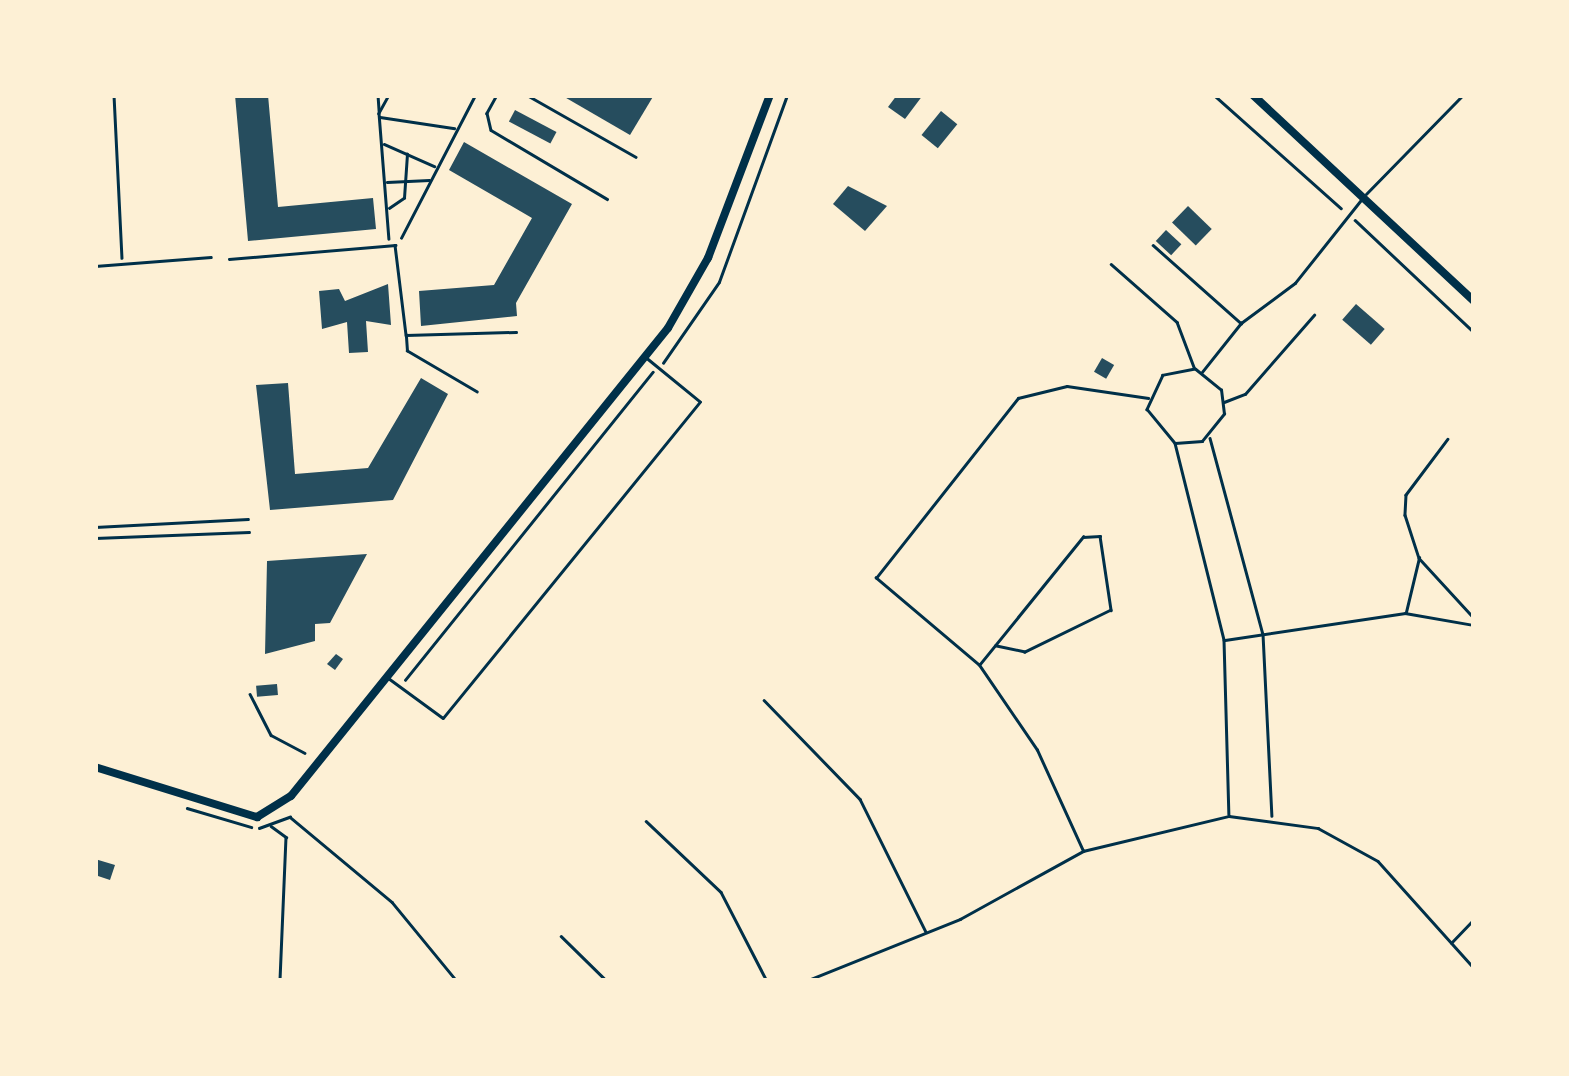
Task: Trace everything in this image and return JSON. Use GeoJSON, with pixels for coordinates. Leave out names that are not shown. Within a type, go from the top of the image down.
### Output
{"type":"FeatureCollection","features":[{"type":"Feature","properties":{"kind":"street"},"geometry":{"type":"LineString","coordinates":[[95,767],[258,817],[291,796],[644,357],[694,288],[770,95]]}},
{"type":"Feature","properties":{"kind":"street"},"geometry":{"type":"LineString","coordinates":[[1253,95],[1474,300]]}},
{"type":"Feature","properties":{"kind":"lane"},"geometry":{"type":"LineString","coordinates":[[497,95],[491,130],[607,199]]}},
{"type":"Feature","properties":{"kind":"lane"},"geometry":{"type":"LineString","coordinates":[[527,95],[636,156]]}},
{"type":"Feature","properties":{"kind":"lane"},"geometry":{"type":"LineString","coordinates":[[1202,372],[1240,323],[1295,283],[1363,198],[1464,95]]}},
{"type":"Feature","properties":{"kind":"lane"},"geometry":{"type":"LineString","coordinates":[[230,260],[395,245],[407,350],[478,392]]}},
{"type":"Feature","properties":{"kind":"lane"},"geometry":{"type":"LineString","coordinates":[[1153,245],[1240,323]]}},
{"type":"Feature","properties":{"kind":"lane"},"geometry":{"type":"LineString","coordinates":[[95,266],[211,257]]}},
{"type":"Feature","properties":{"kind":"lane"},"geometry":{"type":"LineString","coordinates":[[1111,264],[1178,322],[1195,369]]}},
{"type":"Feature","properties":{"kind":"lane"},"geometry":{"type":"LineString","coordinates":[[1272,818],[1263,634],[1210,436],[1224,402],[1246,394],[1314,315]]}},
{"type":"Feature","properties":{"kind":"lane"},"geometry":{"type":"LineString","coordinates":[[406,335],[516,332]]}},
{"type":"Feature","properties":{"kind":"lane"},"geometry":{"type":"LineString","coordinates":[[386,677],[442,718],[700,402],[644,357]]}},
{"type":"Feature","properties":{"kind":"lane"},"geometry":{"type":"LineString","coordinates":[[1224,402],[1202,372],[1195,369],[1163,375],[1148,398],[1155,430],[1175,444],[1224,640],[1229,816]]}},
{"type":"Feature","properties":{"kind":"lane"},"geometry":{"type":"LineString","coordinates":[[1083,851],[1037,750],[979,665],[876,578],[1018,398],[1067,386],[1148,398]]}},
{"type":"Feature","properties":{"kind":"lane"},"geometry":{"type":"LineString","coordinates":[[1175,444],[1210,436]]}},
{"type":"Feature","properties":{"kind":"lane"},"geometry":{"type":"LineString","coordinates":[[1405,614],[1419,558],[1406,495],[1448,439]]}},
{"type":"Feature","properties":{"kind":"lane"},"geometry":{"type":"LineString","coordinates":[[95,538],[249,532]]}},
{"type":"Feature","properties":{"kind":"lane"},"geometry":{"type":"LineString","coordinates":[[979,665],[1083,537],[1100,536],[1110,610],[1026,652],[996,646]]}},
{"type":"Feature","properties":{"kind":"lane"},"geometry":{"type":"LineString","coordinates":[[1419,558],[1474,618]]}},
{"type":"Feature","properties":{"kind":"lane"},"geometry":{"type":"LineString","coordinates":[[1224,640],[1405,614],[1474,625]]}},
{"type":"Feature","properties":{"kind":"lane"},"geometry":{"type":"LineString","coordinates":[[764,700],[860,799],[926,932]]}},
{"type":"Feature","properties":{"kind":"lane"},"geometry":{"type":"LineString","coordinates":[[806,981],[926,932],[1083,851],[1229,816],[1272,818],[1318,828],[1378,861],[1449,945],[1474,968]]}},
{"type":"Feature","properties":{"kind":"lane"},"geometry":{"type":"LineString","coordinates":[[646,820],[721,892],[766,981]]}},
{"type":"Feature","properties":{"kind":"lane"},"geometry":{"type":"LineString","coordinates":[[1449,945],[1474,919]]}},
{"type":"Feature","properties":{"kind":"lane"},"geometry":{"type":"LineString","coordinates":[[561,936],[607,981]]}},
{"type":"Feature","properties":{"kind":"path"},"geometry":{"type":"LineString","coordinates":[[114,95],[123,264]]}},
{"type":"Feature","properties":{"kind":"path"},"geometry":{"type":"LineString","coordinates":[[378,95],[389,239],[408,238],[434,166],[475,95]]}},
{"type":"Feature","properties":{"kind":"path"},"geometry":{"type":"LineString","coordinates":[[380,114],[389,95]]}},
{"type":"Feature","properties":{"kind":"path"},"geometry":{"type":"LineString","coordinates":[[380,114],[456,129]]}},
{"type":"Feature","properties":{"kind":"path"},"geometry":{"type":"LineString","coordinates":[[382,143],[434,166]]}},
{"type":"Feature","properties":{"kind":"path"},"geometry":{"type":"LineString","coordinates":[[387,208],[402,202],[408,154]]}},
{"type":"Feature","properties":{"kind":"path"},"geometry":{"type":"LineString","coordinates":[[385,182],[430,180]]}},
{"type":"Feature","properties":{"kind":"path"},"geometry":{"type":"LineString","coordinates":[[95,528],[248,519]]}},
{"type":"Feature","properties":{"kind":"path"},"geometry":{"type":"LineString","coordinates":[[250,694],[272,736],[304,754]]}},
{"type":"Feature","properties":{"kind":"path"},"geometry":{"type":"LineString","coordinates":[[258,817],[286,837],[280,981]]}},
{"type":"Feature","properties":{"kind":"path"},"geometry":{"type":"LineString","coordinates":[[290,818],[392,902],[457,981]]}},
{"type":"Feature","properties":{"kind":"building"},"geometry":{"type":"Polygon","coordinates":[[[235,95],[268,95],[278,207],[373,198],[376,229],[248,241],[235,95]]]}},
{"type":"Feature","properties":{"kind":"building"},"geometry":{"type":"Polygon","coordinates":[[[561,95],[654,95],[630,135],[561,95]]]}},
{"type":"Feature","properties":{"kind":"building"},"geometry":{"type":"Polygon","coordinates":[[[897,95],[923,95],[905,119],[888,107],[897,95]]]}},
{"type":"Feature","properties":{"kind":"building"},"geometry":{"type":"Polygon","coordinates":[[[515,110],[556,132],[550,144],[509,121],[515,110]]]}},
{"type":"Feature","properties":{"kind":"building"},"geometry":{"type":"Polygon","coordinates":[[[941,111],[957,124],[938,148],[921,135],[941,111]]]}},
{"type":"Feature","properties":{"kind":"building"},"geometry":{"type":"Polygon","coordinates":[[[464,142],[572,204],[516,303],[517,316],[421,326],[419,291],[494,285],[532,218],[449,170],[464,142]]]}},
{"type":"Feature","properties":{"kind":"building"},"geometry":{"type":"Polygon","coordinates":[[[848,186],[887,206],[865,231],[833,204],[848,186]]]}},
{"type":"Feature","properties":{"kind":"building"},"geometry":{"type":"Polygon","coordinates":[[[1188,206],[1212,229],[1196,245],[1172,223],[1188,206]]]}},
{"type":"Feature","properties":{"kind":"building"},"geometry":{"type":"Polygon","coordinates":[[[1166,230],[1181,244],[1171,255],[1156,241],[1166,230]]]}},
{"type":"Feature","properties":{"kind":"building"},"geometry":{"type":"Polygon","coordinates":[[[388,284],[391,325],[366,321],[368,352],[349,353],[347,322],[322,329],[319,291],[339,289],[345,301],[388,284]]]}},
{"type":"Feature","properties":{"kind":"building"},"geometry":{"type":"Polygon","coordinates":[[[1356,304],[1385,329],[1371,345],[1342,320],[1356,304]]]}},
{"type":"Feature","properties":{"kind":"building"},"geometry":{"type":"Polygon","coordinates":[[[1102,358],[1114,365],[1106,379],[1094,372],[1102,358]]]}},
{"type":"Feature","properties":{"kind":"building"},"geometry":{"type":"Polygon","coordinates":[[[421,378],[448,394],[393,500],[270,510],[256,385],[288,383],[295,474],[368,468],[421,378]]]}},
{"type":"Feature","properties":{"kind":"building"},"geometry":{"type":"Polygon","coordinates":[[[367,554],[330,623],[315,624],[315,641],[265,654],[267,561],[367,554]]]}},
{"type":"Feature","properties":{"kind":"building"},"geometry":{"type":"Polygon","coordinates":[[[336,654],[343,659],[335,670],[327,664],[336,654]]]}},
{"type":"Feature","properties":{"kind":"building"},"geometry":{"type":"Polygon","coordinates":[[[277,684],[278,695],[257,697],[256,686],[277,684]]]}},
{"type":"Feature","properties":{"kind":"building"},"geometry":{"type":"Polygon","coordinates":[[[95,859],[115,865],[110,880],[95,875],[95,859]]]}}]}
